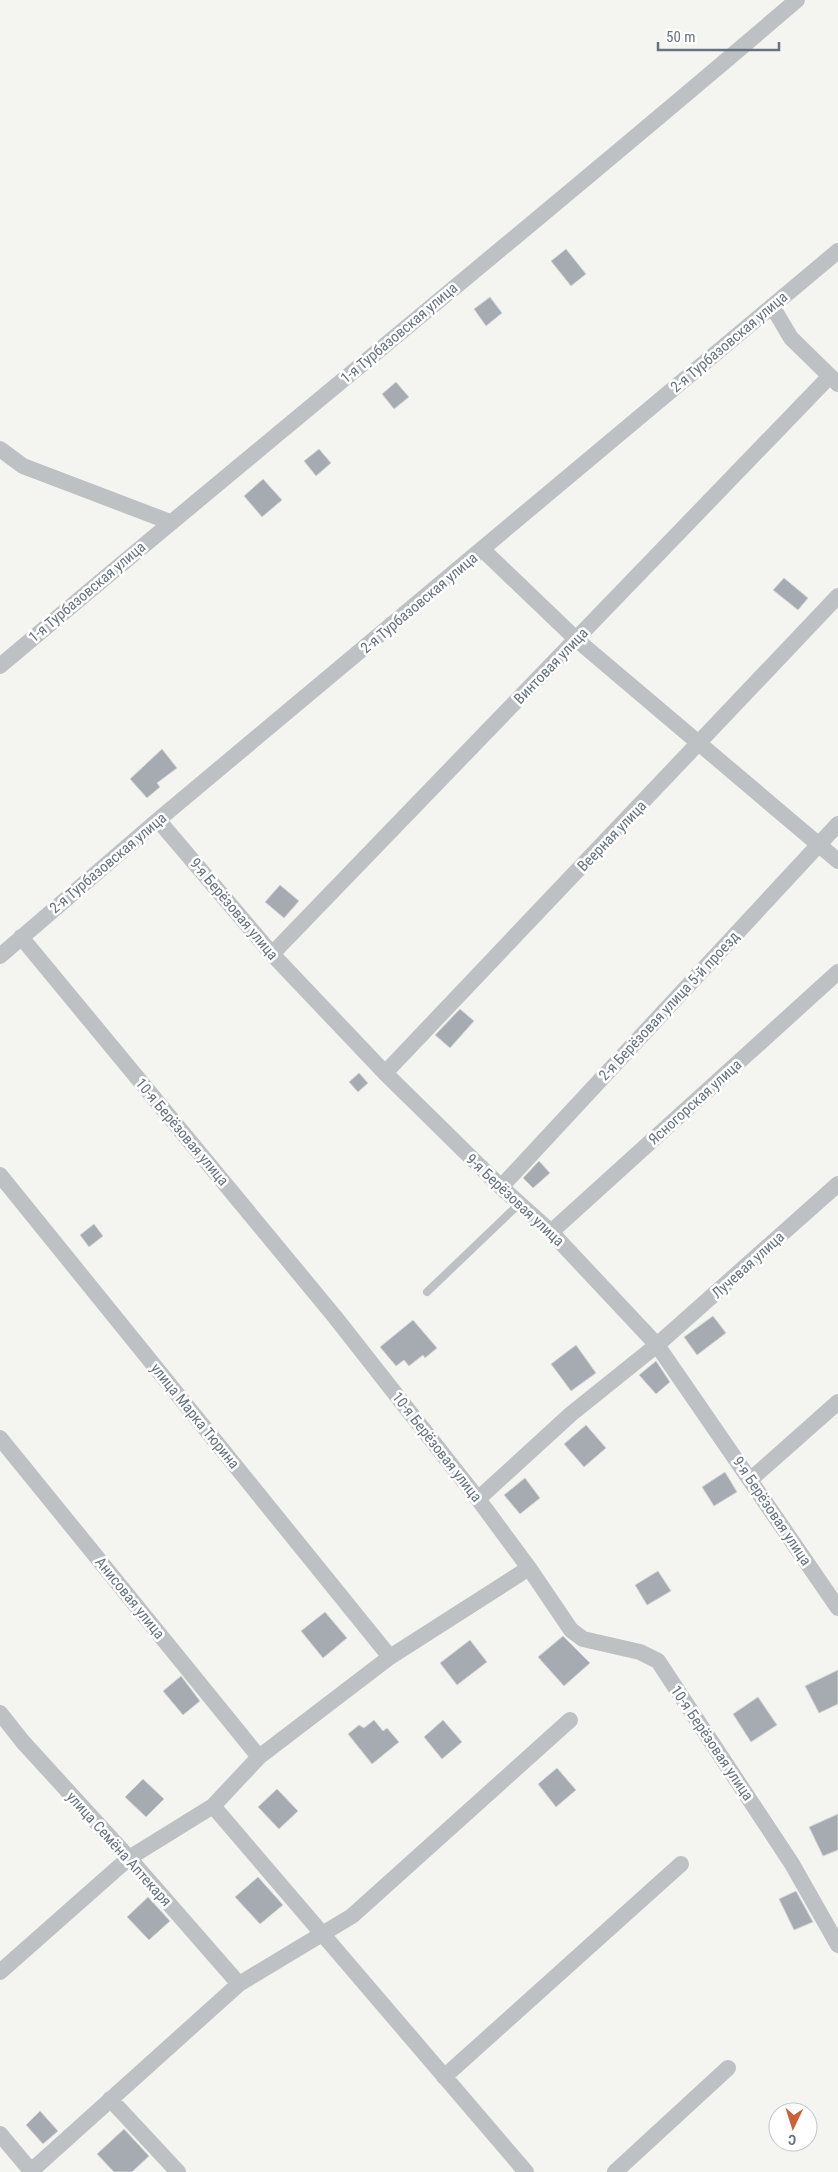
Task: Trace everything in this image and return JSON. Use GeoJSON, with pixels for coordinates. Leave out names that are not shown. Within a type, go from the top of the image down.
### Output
{"type":"FeatureCollection","features":[{"type":"Feature","properties":{"kind":"street","name":"1-я Турбазовская улица"},"geometry":{"type":"LineString","coordinates":[[0,666],[170,522],[653,124],[797,0]]}},
{"type":"Feature","properties":{"kind":"street","name":"2-я Турбазовская улица"},"geometry":{"type":"LineString","coordinates":[[0,956],[158,820],[838,251]]}},
{"type":"Feature","properties":{"kind":"street"},"geometry":{"type":"LineString","coordinates":[[772,306],[792,338],[834,381]]}},
{"type":"Feature","properties":{"kind":"street","name":"Винтовая улица"},"geometry":{"type":"LineString","coordinates":[[272,954],[577,640],[834,381]]}},
{"type":"Feature","properties":{"kind":"street"},"geometry":{"type":"LineString","coordinates":[[0,449],[23,466],[170,522]]}},
{"type":"Feature","properties":{"kind":"street"},"geometry":{"type":"LineString","coordinates":[[483,550],[577,640],[820,843],[838,861]]}},
{"type":"Feature","properties":{"kind":"street","name":"Веерная улица"},"geometry":{"type":"LineString","coordinates":[[385,1073],[701,743],[838,596]]}},
{"type":"Feature","properties":{"kind":"street","name":"9-я Берёзовая улица"},"geometry":{"type":"LineString","coordinates":[[158,820],[272,954],[385,1073],[500,1187],[551,1232],[657,1345],[838,1608]]}},
{"type":"Feature","properties":{"kind":"street","name":"2-я Берёзовая улица 5-й проезд"},"geometry":{"type":"LineString","coordinates":[[500,1187],[838,824]]}},
{"type":"Feature","properties":{"kind":"street","name":"10-я Берёзовая улица"},"geometry":{"type":"LineString","coordinates":[[21,937],[335,1317],[478,1499],[529,1568],[571,1630],[583,1639],[640,1652],[658,1661],[792,1864],[838,1945]]}},
{"type":"Feature","properties":{"kind":"street","name":"Ясногорская улица"},"geometry":{"type":"LineString","coordinates":[[551,1232],[838,972]]}},
{"type":"Feature","properties":{"kind":"street","name":"улица Марка Тюрина"},"geometry":{"type":"LineString","coordinates":[[0,1175],[390,1657]]}},
{"type":"Feature","properties":{"kind":"street","name":"Лучевая улица"},"geometry":{"type":"LineString","coordinates":[[478,1499],[571,1414],[657,1345],[838,1184]]}},
{"type":"Feature","properties":{"kind":"street"},"geometry":{"type":"LineString","coordinates":[[750,1480],[838,1402]]}},
{"type":"Feature","properties":{"kind":"street","name":"Анисовая улица"},"geometry":{"type":"LineString","coordinates":[[0,1438],[259,1757]]}},
{"type":"Feature","properties":{"kind":"street"},"geometry":{"type":"LineString","coordinates":[[0,1972],[129,1858],[213,1806],[259,1757],[390,1657],[529,1568]]}},
{"type":"Feature","properties":{"kind":"street","name":"улица Семёна Аптекаря"},"geometry":{"type":"LineString","coordinates":[[0,1713],[23,1742],[129,1858],[239,1984]]}},
{"type":"Feature","properties":{"kind":"street"},"geometry":{"type":"LineString","coordinates":[[0,2134],[30,2172],[239,1984],[352,1916],[570,1720]]}},
{"type":"Feature","properties":{"kind":"street"},"geometry":{"type":"LineString","coordinates":[[213,1806],[324,1933],[526,2172]]}},
{"type":"Feature","properties":{"kind":"street"},"geometry":{"type":"LineString","coordinates":[[444,2076],[681,1864]]}},
{"type":"Feature","properties":{"kind":"street"},"geometry":{"type":"LineString","coordinates":[[615,2172],[728,2068]]}},
{"type":"Feature","properties":{"kind":"street"},"geometry":{"type":"LineString","coordinates":[[110,2099],[178,2172]]}},
{"type":"Feature","properties":{"kind":"lane"},"geometry":{"type":"LineString","coordinates":[[427,1292],[519,1204]]}},
{"type":"Feature","properties":{"kind":"building"},"geometry":{"type":"Polygon","coordinates":[[[566,249],[586,274],[571,286],[551,261],[566,249]]]}},
{"type":"Feature","properties":{"kind":"building"},"geometry":{"type":"Polygon","coordinates":[[[490,297],[502,313],[486,326],[474,309],[490,297]]]}},
{"type":"Feature","properties":{"kind":"building"},"geometry":{"type":"Polygon","coordinates":[[[396,382],[409,397],[394,409],[382,394],[396,382]]]}},
{"type":"Feature","properties":{"kind":"building"},"geometry":{"type":"Polygon","coordinates":[[[319,449],[331,463],[316,476],[304,461],[319,449]]]}},
{"type":"Feature","properties":{"kind":"building"},"geometry":{"type":"Polygon","coordinates":[[[263,479],[282,500],[262,517],[244,496],[263,479]]]}},
{"type":"Feature","properties":{"kind":"building"},"geometry":{"type":"Polygon","coordinates":[[[784,578],[808,598],[798,610],[773,590],[784,578]]]}},
{"type":"Feature","properties":{"kind":"building"},"geometry":{"type":"Polygon","coordinates":[[[162,749],[177,768],[157,783],[160,787],[147,798],[130,779],[162,749]]]}},
{"type":"Feature","properties":{"kind":"building"},"geometry":{"type":"Polygon","coordinates":[[[280,885],[299,901],[284,918],[265,902],[280,885]]]}},
{"type":"Feature","properties":{"kind":"building"},"geometry":{"type":"Polygon","coordinates":[[[460,1009],[474,1021],[450,1048],[435,1035],[460,1009]]]}},
{"type":"Feature","properties":{"kind":"building"},"geometry":{"type":"Polygon","coordinates":[[[359,1073],[368,1083],[358,1092],[349,1082],[359,1073]]]}},
{"type":"Feature","properties":{"kind":"building"},"geometry":{"type":"Polygon","coordinates":[[[539,1161],[550,1173],[533,1188],[523,1178],[539,1161]]]}},
{"type":"Feature","properties":{"kind":"building"},"geometry":{"type":"Polygon","coordinates":[[[94,1224],[103,1236],[89,1247],[80,1235],[94,1224]]]}},
{"type":"Feature","properties":{"kind":"building"},"geometry":{"type":"Polygon","coordinates":[[[713,1316],[726,1333],[697,1355],[684,1337],[713,1316]]]}},
{"type":"Feature","properties":{"kind":"building"},"geometry":{"type":"Polygon","coordinates":[[[413,1320],[437,1348],[425,1358],[423,1355],[409,1366],[404,1360],[396,1366],[380,1347],[413,1320]]]}},
{"type":"Feature","properties":{"kind":"building"},"geometry":{"type":"Polygon","coordinates":[[[576,1345],[596,1373],[571,1391],[551,1364],[576,1345]]]}},
{"type":"Feature","properties":{"kind":"building"},"geometry":{"type":"Polygon","coordinates":[[[656,1361],[670,1382],[656,1394],[639,1375],[656,1361]]]}},
{"type":"Feature","properties":{"kind":"building"},"geometry":{"type":"Polygon","coordinates":[[[586,1425],[606,1448],[584,1467],[564,1444],[586,1425]]]}},
{"type":"Feature","properties":{"kind":"building"},"geometry":{"type":"Polygon","coordinates":[[[725,1472],[737,1492],[714,1506],[702,1487],[725,1472]]]}},
{"type":"Feature","properties":{"kind":"building"},"geometry":{"type":"Polygon","coordinates":[[[525,1478],[540,1498],[520,1514],[504,1495],[525,1478]]]}},
{"type":"Feature","properties":{"kind":"building"},"geometry":{"type":"Polygon","coordinates":[[[658,1571],[671,1591],[647,1605],[635,1585],[658,1571]]]}},
{"type":"Feature","properties":{"kind":"building"},"geometry":{"type":"Polygon","coordinates":[[[325,1612],[347,1638],[323,1658],[301,1631],[325,1612]]]}},
{"type":"Feature","properties":{"kind":"building"},"geometry":{"type":"Polygon","coordinates":[[[563,1636],[590,1663],[564,1686],[538,1657],[563,1636]]]}},
{"type":"Feature","properties":{"kind":"building"},"geometry":{"type":"Polygon","coordinates":[[[470,1640],[487,1662],[457,1685],[440,1663],[470,1640]]]}},
{"type":"Feature","properties":{"kind":"building"},"geometry":{"type":"Polygon","coordinates":[[[838,1670],[838,1704],[819,1713],[805,1686],[838,1670]]]}},
{"type":"Feature","properties":{"kind":"building"},"geometry":{"type":"Polygon","coordinates":[[[181,1676],[200,1701],[183,1715],[163,1691],[181,1676]]]}},
{"type":"Feature","properties":{"kind":"building"},"geometry":{"type":"Polygon","coordinates":[[[758,1697],[777,1725],[751,1742],[733,1714],[758,1697]]]}},
{"type":"Feature","properties":{"kind":"building"},"geometry":{"type":"Polygon","coordinates":[[[374,1720],[383,1731],[387,1728],[399,1742],[372,1764],[348,1734],[359,1725],[364,1728],[374,1720]]]}},
{"type":"Feature","properties":{"kind":"building"},"geometry":{"type":"Polygon","coordinates":[[[443,1720],[462,1742],[442,1759],[424,1737],[443,1720]]]}},
{"type":"Feature","properties":{"kind":"building"},"geometry":{"type":"Polygon","coordinates":[[[557,1768],[576,1790],[556,1807],[538,1784],[557,1768]]]}},
{"type":"Feature","properties":{"kind":"building"},"geometry":{"type":"Polygon","coordinates":[[[143,1779],[164,1799],[146,1817],[125,1797],[143,1779]]]}},
{"type":"Feature","properties":{"kind":"building"},"geometry":{"type":"Polygon","coordinates":[[[277,1789],[298,1811],[279,1829],[258,1807],[277,1789]]]}},
{"type":"Feature","properties":{"kind":"building"},"geometry":{"type":"Polygon","coordinates":[[[838,1814],[838,1850],[823,1856],[809,1827],[838,1814]]]}},
{"type":"Feature","properties":{"kind":"building"},"geometry":{"type":"Polygon","coordinates":[[[258,1877],[283,1905],[260,1924],[235,1897],[258,1877]]]}},
{"type":"Feature","properties":{"kind":"building"},"geometry":{"type":"Polygon","coordinates":[[[796,1891],[813,1922],[794,1930],[779,1899],[796,1891]]]}},
{"type":"Feature","properties":{"kind":"building"},"geometry":{"type":"Polygon","coordinates":[[[148,1897],[170,1921],[149,1940],[127,1917],[148,1897]]]}},
{"type":"Feature","properties":{"kind":"building"},"geometry":{"type":"Polygon","coordinates":[[[40,2111],[58,2131],[43,2144],[26,2125],[40,2111]]]}},
{"type":"Feature","properties":{"kind":"building"},"geometry":{"type":"Polygon","coordinates":[[[124,2129],[149,2156],[132,2172],[114,2172],[97,2154],[124,2129]]]}}]}
